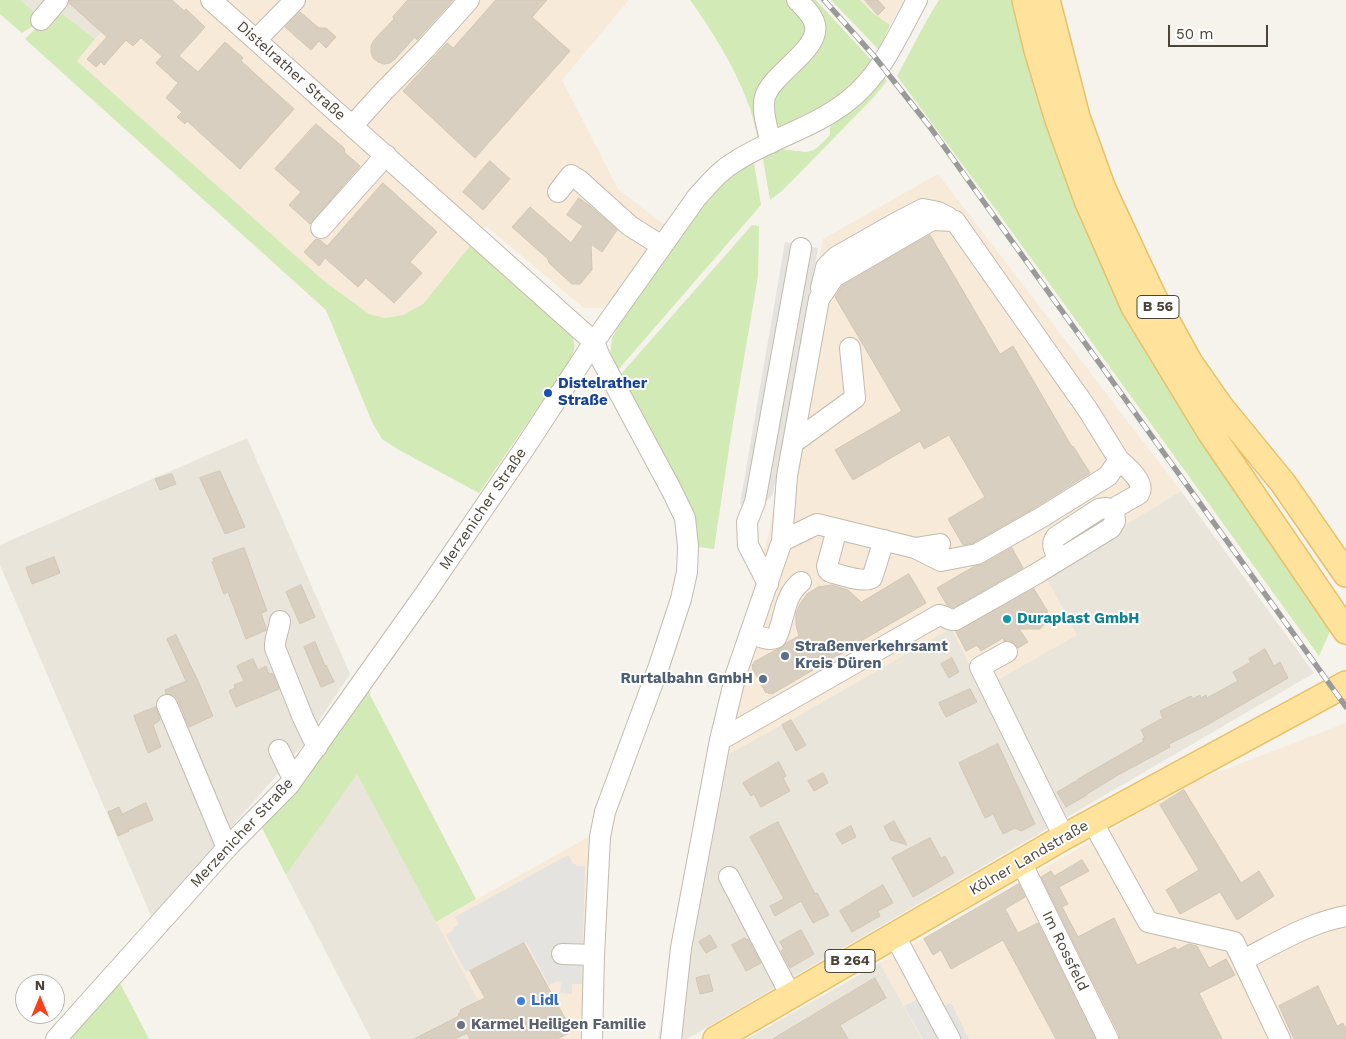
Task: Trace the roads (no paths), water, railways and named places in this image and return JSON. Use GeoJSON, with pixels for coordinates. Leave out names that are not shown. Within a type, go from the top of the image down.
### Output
{"type":"FeatureCollection","features":[{"type":"Feature","properties":{"kind":"main road","name":"B 56"},"geometry":{"type":"LineString","coordinates":[[1025,0],[1036,50],[1058,120],[1087,200],[1134,307],[1210,432],[1346,631]]}},
{"type":"Feature","properties":{"kind":"main road","name":"B 56"},"geometry":{"type":"LineString","coordinates":[[1047,0],[1077,117],[1103,189],[1153,296],[1190,364],[1220,406],[1283,483],[1346,574]]}},
{"type":"Feature","properties":{"kind":"main road","name":"Kölner Landstraße"},"geometry":{"type":"LineString","coordinates":[[716,1039],[1092,821],[1346,684]]}},
{"type":"Feature","properties":{"kind":"street"},"geometry":{"type":"LineString","coordinates":[[41,20],[58,0]]}},
{"type":"Feature","properties":{"kind":"street","name":"Distelrather Straße"},"geometry":{"type":"LineString","coordinates":[[211,0],[594,342]]}},
{"type":"Feature","properties":{"kind":"street"},"geometry":{"type":"LineString","coordinates":[[256,40],[295,0]]}},
{"type":"Feature","properties":{"kind":"street"},"geometry":{"type":"LineString","coordinates":[[353,126],[469,0]]}},
{"type":"Feature","properties":{"kind":"street"},"geometry":{"type":"LineString","coordinates":[[771,143],[764,116],[764,98],[771,84],[812,42],[815,33],[815,25],[810,14],[797,0]]}},
{"type":"Feature","properties":{"kind":"street","name":"Merzenicher Straße"},"geometry":{"type":"LineString","coordinates":[[56,1039],[227,848],[289,785],[422,599],[594,342],[697,197],[716,175],[734,161],[823,118],[851,99],[869,81],[883,60],[917,0]]}},
{"type":"Feature","properties":{"kind":"street"},"geometry":{"type":"LineString","coordinates":[[321,228],[386,155]]}},
{"type":"Feature","properties":{"kind":"street"},"geometry":{"type":"LineString","coordinates":[[558,192],[571,175],[630,226],[662,246]]}},
{"type":"Feature","properties":{"kind":"street"},"geometry":{"type":"LineString","coordinates":[[671,1039],[681,948],[720,740],[736,674],[782,542],[787,476],[819,300],[834,277],[932,220],[954,221],[1088,410],[1119,460],[1134,474],[1142,490],[1139,494],[1114,510],[1115,521],[1111,528],[1059,559],[955,620],[949,620],[939,615],[720,740]]}},
{"type":"Feature","properties":{"kind":"street"},"geometry":{"type":"LineString","coordinates":[[768,584],[748,545],[747,522],[755,502],[801,248]]}},
{"type":"Feature","properties":{"kind":"street"},"geometry":{"type":"LineString","coordinates":[[592,1039],[600,837],[605,812],[659,666],[681,598],[687,572],[688,546],[684,518],[672,491],[612,381],[594,342]]}},
{"type":"Feature","properties":{"kind":"street"},"geometry":{"type":"LineString","coordinates":[[793,443],[855,398],[850,348]]}},
{"type":"Feature","properties":{"kind":"street"},"geometry":{"type":"LineString","coordinates":[[782,542],[817,524],[915,548],[941,561],[977,554],[1108,476],[1119,460]]}},
{"type":"Feature","properties":{"kind":"street"},"geometry":{"type":"LineString","coordinates":[[837,528],[826,566],[830,572],[866,580],[872,578],[884,540]]}},
{"type":"Feature","properties":{"kind":"street"},"geometry":{"type":"LineString","coordinates":[[915,548],[940,544]]}},
{"type":"Feature","properties":{"kind":"street"},"geometry":{"type":"LineString","coordinates":[[750,634],[770,640],[776,638],[789,597],[801,582]]}},
{"type":"Feature","properties":{"kind":"street"},"geometry":{"type":"LineString","coordinates":[[280,621],[274,643],[275,648],[303,718],[317,747]]}},
{"type":"Feature","properties":{"kind":"street"},"geometry":{"type":"LineString","coordinates":[[1007,652],[980,667],[1064,837]]}},
{"type":"Feature","properties":{"kind":"street"},"geometry":{"type":"LineString","coordinates":[[167,705],[227,848]]}},
{"type":"Feature","properties":{"kind":"street"},"geometry":{"type":"LineString","coordinates":[[278,750],[293,779]]}},
{"type":"Feature","properties":{"kind":"street"},"geometry":{"type":"LineString","coordinates":[[1092,821],[1148,922],[1234,942],[1280,1039]]}},
{"type":"Feature","properties":{"kind":"street","name":"Im Rossfeld"},"geometry":{"type":"LineString","coordinates":[[1021,862],[1108,1039]]}},
{"type":"Feature","properties":{"kind":"street"},"geometry":{"type":"LineString","coordinates":[[729,877],[791,996]]}},
{"type":"Feature","properties":{"kind":"street"},"geometry":{"type":"LineString","coordinates":[[1243,960],[1317,923],[1346,916]]}},
{"type":"Feature","properties":{"kind":"street"},"geometry":{"type":"LineString","coordinates":[[895,936],[950,1039]]}},
{"type":"Feature","properties":{"kind":"street"},"geometry":{"type":"LineString","coordinates":[[562,954],[594,955]]}},
{"type":"Feature","properties":{"kind":"railway"},"geometry":{"type":"LineString","coordinates":[[824,0],[874,56],[930,127],[1346,707]]}},
{"type":"Feature","properties":{"kind":"place","name":"Distelrather Straße"},"geometry":{"type":"Point","coordinates":[548,393]}},
{"type":"Feature","properties":{"kind":"place","name":"Duraplast GmbH"},"geometry":{"type":"Point","coordinates":[1007,619]}},
{"type":"Feature","properties":{"kind":"place","name":"Straßenverkehrsamt Kreis Düren"},"geometry":{"type":"Point","coordinates":[785,656]}},
{"type":"Feature","properties":{"kind":"place","name":"Rurtalbahn GmbH"},"geometry":{"type":"Point","coordinates":[763,679]}},
{"type":"Feature","properties":{"kind":"place","name":"Lidl"},"geometry":{"type":"Point","coordinates":[521,1001]}},
{"type":"Feature","properties":{"kind":"place","name":"Karmel Heiligen Familie"},"geometry":{"type":"Point","coordinates":[461,1025]}}]}
